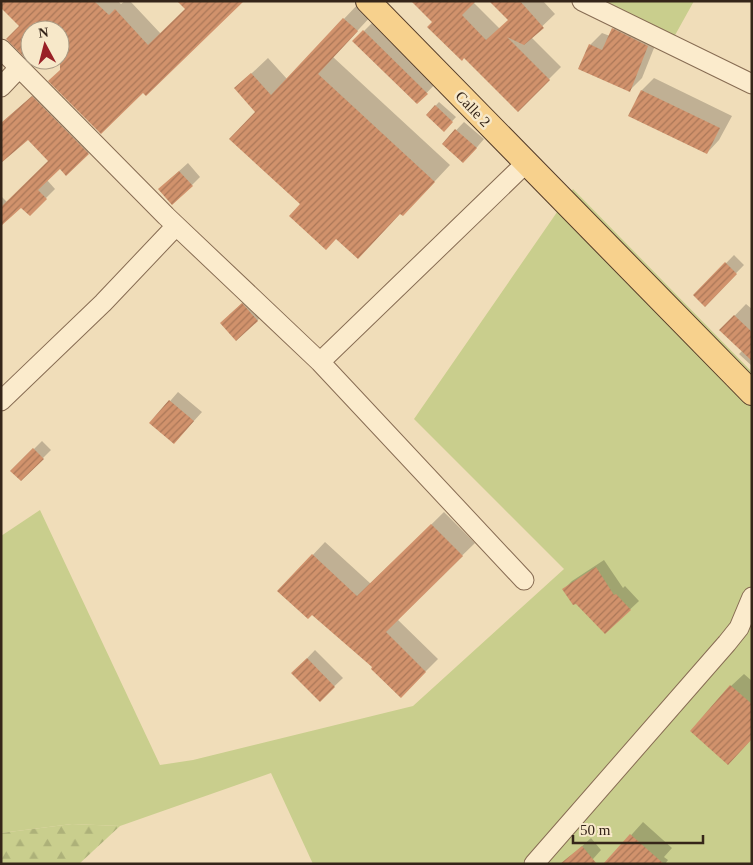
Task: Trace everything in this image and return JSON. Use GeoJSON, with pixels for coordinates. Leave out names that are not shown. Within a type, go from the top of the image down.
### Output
{"type":"FeatureCollection","features":[{"type":"Feature","properties":{"kind":"main road","name":"Calle 2"},"geometry":{"type":"LineString","coordinates":[[368,1],[498,135]]}},
{"type":"Feature","properties":{"kind":"main road","name":"Calle 2"},"geometry":{"type":"LineString","coordinates":[[385,1],[480,108],[498,135]]}},
{"type":"Feature","properties":{"kind":"main road"},"geometry":{"type":"LineString","coordinates":[[498,135],[752,393]]}},
{"type":"Feature","properties":{"kind":"street"},"geometry":{"type":"LineString","coordinates":[[582,1],[752,84]]}},
{"type":"Feature","properties":{"kind":"street"},"geometry":{"type":"LineString","coordinates":[[1,49],[176,226],[320,362],[524,580]]}},
{"type":"Feature","properties":{"kind":"street"},"geometry":{"type":"LineString","coordinates":[[1,87],[19,68]]}},
{"type":"Feature","properties":{"kind":"street"},"geometry":{"type":"LineString","coordinates":[[320,362],[526,163]]}},
{"type":"Feature","properties":{"kind":"street"},"geometry":{"type":"LineString","coordinates":[[1,401],[103,303],[176,226]]}},
{"type":"Feature","properties":{"kind":"street"},"geometry":{"type":"LineString","coordinates":[[534,864],[739,628],[752,597]]}},
{"type":"Feature","properties":{"kind":"green space"},"geometry":{"type":"Polygon","coordinates":[[[602,1],[694,1],[674,37],[602,1]]]}},
{"type":"Feature","properties":{"kind":"green space"},"geometry":{"type":"Polygon","coordinates":[[[573,189],[752,372],[752,864],[313,864],[271,773],[120,826],[72,824],[1,833],[1,536],[40,510],[160,765],[193,760],[413,706],[564,569],[414,419],[573,189]]]}},
{"type":"Feature","properties":{"kind":"green space"},"geometry":{"type":"Polygon","coordinates":[[[72,824],[120,826],[79,864],[1,864],[1,833],[72,824]]]}},
{"type":"Feature","properties":{"kind":"building"},"geometry":{"type":"Polygon","coordinates":[[[1,1],[94,1],[109,15],[115,9],[148,45],[185,9],[177,1],[244,1],[146,96],[143,93],[101,134],[48,81],[60,70],[70,70],[70,20],[20,20],[20,53],[6,39],[19,26],[1,8],[1,1]]]}},
{"type":"Feature","properties":{"kind":"building"},"geometry":{"type":"Polygon","coordinates":[[[411,1],[476,1],[462,15],[486,40],[508,20],[489,1],[520,1],[544,28],[524,45],[507,37],[550,80],[518,112],[464,58],[462,61],[427,27],[432,22],[411,1]]]}},
{"type":"Feature","properties":{"kind":"building"},"geometry":{"type":"Polygon","coordinates":[[[343,18],[358,31],[318,74],[435,182],[403,216],[400,214],[358,259],[336,239],[326,250],[289,216],[300,204],[229,139],[255,112],[234,88],[251,73],[271,95],[343,18]]]}},
{"type":"Feature","properties":{"kind":"building"},"geometry":{"type":"Polygon","coordinates":[[[612,28],[648,46],[630,92],[578,69],[589,44],[602,50],[612,28]]]}},
{"type":"Feature","properties":{"kind":"building"},"geometry":{"type":"Polygon","coordinates":[[[363,30],[428,94],[417,104],[352,41],[363,30]]]}},
{"type":"Feature","properties":{"kind":"building"},"geometry":{"type":"Polygon","coordinates":[[[641,90],[720,128],[707,154],[628,116],[641,90]]]}},
{"type":"Feature","properties":{"kind":"building"},"geometry":{"type":"Polygon","coordinates":[[[32,96],[89,154],[66,176],[60,169],[38,190],[47,199],[30,216],[21,208],[1,226],[1,207],[48,161],[28,140],[1,163],[1,123],[32,96]]]}},
{"type":"Feature","properties":{"kind":"building"},"geometry":{"type":"Polygon","coordinates":[[[435,105],[453,122],[444,132],[426,115],[435,105]]]}},
{"type":"Feature","properties":{"kind":"building"},"geometry":{"type":"Polygon","coordinates":[[[455,129],[477,148],[463,163],[442,144],[455,129]]]}},
{"type":"Feature","properties":{"kind":"building"},"geometry":{"type":"Polygon","coordinates":[[[179,171],[193,186],[172,205],[158,189],[179,171]]]}},
{"type":"Feature","properties":{"kind":"building"},"geometry":{"type":"Polygon","coordinates":[[[725,262],[737,274],[705,307],[693,295],[725,262]]]}},
{"type":"Feature","properties":{"kind":"building"},"geometry":{"type":"Polygon","coordinates":[[[242,303],[258,321],[236,341],[220,323],[242,303]]]}},
{"type":"Feature","properties":{"kind":"building"},"geometry":{"type":"Polygon","coordinates":[[[734,315],[752,332],[752,361],[719,330],[734,315]]]}},
{"type":"Feature","properties":{"kind":"building"},"geometry":{"type":"Polygon","coordinates":[[[169,400],[194,421],[174,444],[149,423],[169,400]]]}},
{"type":"Feature","properties":{"kind":"building"},"geometry":{"type":"Polygon","coordinates":[[[33,448],[44,459],[21,481],[10,471],[33,448]]]}},
{"type":"Feature","properties":{"kind":"building"},"geometry":{"type":"Polygon","coordinates":[[[431,524],[463,556],[386,632],[426,672],[401,698],[371,669],[372,667],[312,615],[308,619],[277,591],[312,554],[357,596],[431,524]]]}},
{"type":"Feature","properties":{"kind":"building"},"geometry":{"type":"Polygon","coordinates":[[[596,567],[614,595],[616,594],[631,610],[605,634],[576,604],[573,605],[562,589],[596,567]]]}},
{"type":"Feature","properties":{"kind":"building"},"geometry":{"type":"Polygon","coordinates":[[[307,658],[335,687],[320,702],[291,673],[307,658]]]}},
{"type":"Feature","properties":{"kind":"building"},"geometry":{"type":"Polygon","coordinates":[[[730,685],[752,704],[752,739],[728,765],[690,731],[730,685]]]}},
{"type":"Feature","properties":{"kind":"building"},"geometry":{"type":"Polygon","coordinates":[[[630,834],[664,864],[603,864],[630,834]]]}},
{"type":"Feature","properties":{"kind":"building"},"geometry":{"type":"Polygon","coordinates":[[[582,846],[597,864],[560,864],[582,846]]]}}]}
